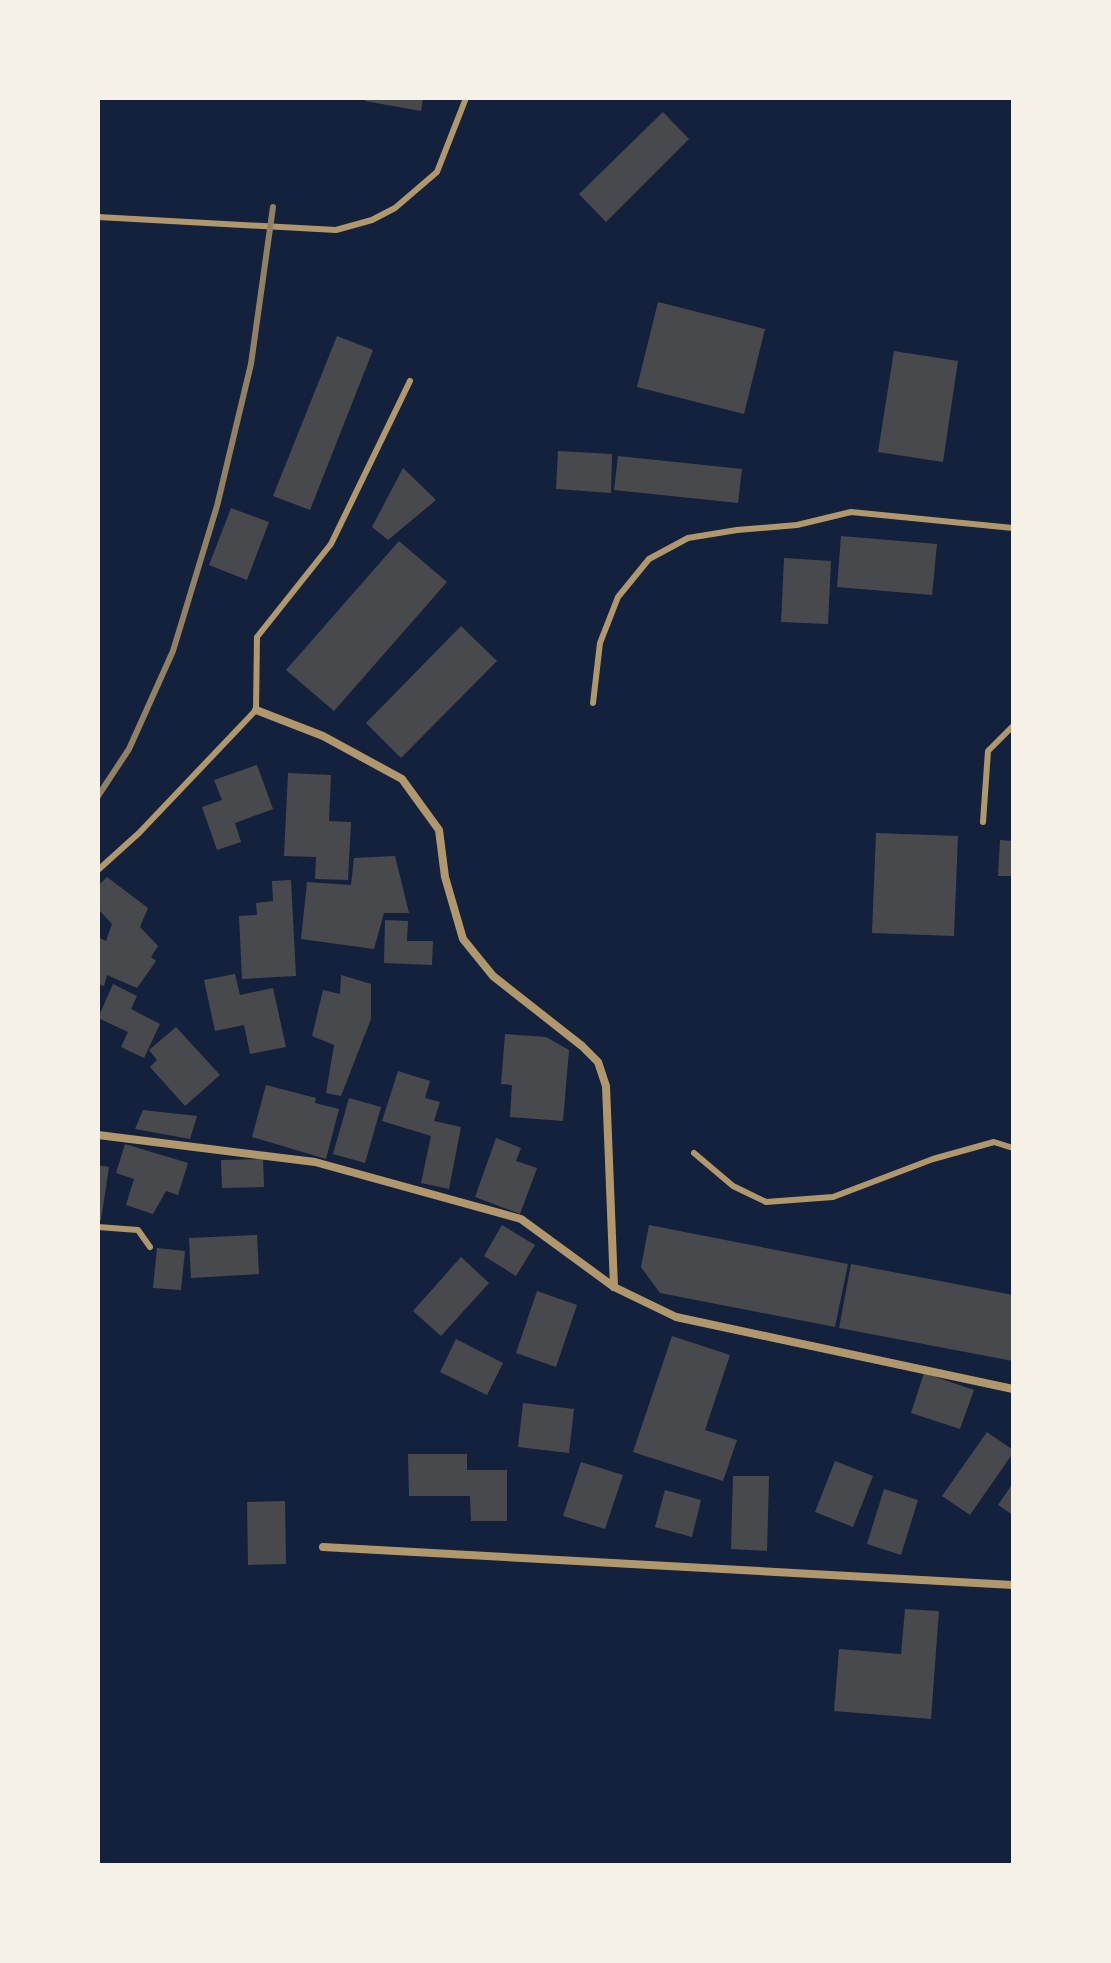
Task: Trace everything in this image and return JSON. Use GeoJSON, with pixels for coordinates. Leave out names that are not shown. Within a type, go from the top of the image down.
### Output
{"type":"FeatureCollection","features":[{"type":"Feature","properties":{"kind":"street"},"geometry":{"type":"LineString","coordinates":[[256,710],[323,736],[402,779],[439,830],[445,877],[463,939],[493,976],[598,1062],[606,1086],[614,1287]]}},
{"type":"Feature","properties":{"kind":"street"},"geometry":{"type":"LineString","coordinates":[[98,1135],[315,1162],[521,1219],[614,1287],[676,1317],[1013,1389]]}},
{"type":"Feature","properties":{"kind":"street"},"geometry":{"type":"LineString","coordinates":[[323,1547],[1013,1585]]}},
{"type":"Feature","properties":{"kind":"lane"},"geometry":{"type":"LineString","coordinates":[[98,217],[336,230],[372,220],[395,208],[437,172],[466,98]]}},
{"type":"Feature","properties":{"kind":"lane"},"geometry":{"type":"LineString","coordinates":[[98,870],[139,833],[256,710],[257,637],[331,544],[410,381]]}},
{"type":"Feature","properties":{"kind":"lane"},"geometry":{"type":"LineString","coordinates":[[593,703],[600,643],[618,597],[649,559],[688,538],[797,525],[851,512],[1013,528]]}},
{"type":"Feature","properties":{"kind":"lane"},"geometry":{"type":"LineString","coordinates":[[983,822],[988,751],[1013,726]]}},
{"type":"Feature","properties":{"kind":"lane"},"geometry":{"type":"LineString","coordinates":[[694,1153],[733,1186],[766,1202],[833,1197],[933,1159],[994,1142],[1013,1148]]}},
{"type":"Feature","properties":{"kind":"lane"},"geometry":{"type":"LineString","coordinates":[[98,1227],[138,1230],[150,1247]]}},
{"type":"Feature","properties":{"kind":"building"},"geometry":{"type":"Polygon","coordinates":[[[365,98],[423,98],[421,111],[365,101],[365,98]]]}},
{"type":"Feature","properties":{"kind":"building"},"geometry":{"type":"Polygon","coordinates":[[[663,112],[689,139],[606,222],[579,194],[663,112]]]}},
{"type":"Feature","properties":{"kind":"building"},"geometry":{"type":"Polygon","coordinates":[[[658,302],[765,329],[744,414],[637,387],[658,302]]]}},
{"type":"Feature","properties":{"kind":"building"},"geometry":{"type":"Polygon","coordinates":[[[337,336],[373,350],[310,510],[273,496],[337,336]]]}},
{"type":"Feature","properties":{"kind":"building"},"geometry":{"type":"Polygon","coordinates":[[[894,351],[958,361],[943,462],[878,452],[894,351]]]}},
{"type":"Feature","properties":{"kind":"building"},"geometry":{"type":"Polygon","coordinates":[[[558,451],[612,454],[611,493],[556,489],[558,451]]]}},
{"type":"Feature","properties":{"kind":"building"},"geometry":{"type":"Polygon","coordinates":[[[618,456],[742,469],[738,503],[614,490],[618,456]]]}},
{"type":"Feature","properties":{"kind":"building"},"geometry":{"type":"Polygon","coordinates":[[[403,468],[436,500],[388,540],[372,527],[403,468]]]}},
{"type":"Feature","properties":{"kind":"building"},"geometry":{"type":"Polygon","coordinates":[[[231,508],[269,522],[247,580],[209,565],[231,508]]]}},
{"type":"Feature","properties":{"kind":"building"},"geometry":{"type":"Polygon","coordinates":[[[841,536],[937,544],[932,595],[837,587],[841,536]]]}},
{"type":"Feature","properties":{"kind":"building"},"geometry":{"type":"Polygon","coordinates":[[[399,541],[447,582],[334,711],[286,670],[399,541]]]}},
{"type":"Feature","properties":{"kind":"building"},"geometry":{"type":"Polygon","coordinates":[[[784,558],[831,561],[828,624],[781,622],[784,558]]]}},
{"type":"Feature","properties":{"kind":"building"},"geometry":{"type":"Polygon","coordinates":[[[461,626],[497,661],[401,758],[366,723],[461,626]]]}},
{"type":"Feature","properties":{"kind":"building"},"geometry":{"type":"Polygon","coordinates":[[[257,765],[273,809],[235,823],[241,842],[217,850],[202,807],[222,800],[214,780],[257,765]]]}},
{"type":"Feature","properties":{"kind":"building"},"geometry":{"type":"Polygon","coordinates":[[[288,773],[331,775],[329,821],[351,822],[348,880],[315,879],[316,857],[284,856],[288,773]]]}},
{"type":"Feature","properties":{"kind":"building"},"geometry":{"type":"Polygon","coordinates":[[[876,833],[958,836],[954,936],[872,933],[876,833]]]}},
{"type":"Feature","properties":{"kind":"building"},"geometry":{"type":"Polygon","coordinates":[[[1000,840],[1013,841],[1013,876],[998,876],[1000,840]]]}},
{"type":"Feature","properties":{"kind":"building"},"geometry":{"type":"Polygon","coordinates":[[[395,856],[409,913],[384,913],[374,949],[301,939],[307,882],[351,885],[354,858],[395,856]]]}},
{"type":"Feature","properties":{"kind":"building"},"geometry":{"type":"Polygon","coordinates":[[[107,877],[148,908],[140,927],[158,946],[151,957],[156,961],[137,988],[107,975],[104,986],[98,984],[98,937],[106,941],[112,924],[98,909],[98,886],[107,877]]]}},
{"type":"Feature","properties":{"kind":"building"},"geometry":{"type":"Polygon","coordinates":[[[291,880],[296,976],[242,979],[239,916],[257,915],[256,903],[273,901],[272,881],[291,880]]]}},
{"type":"Feature","properties":{"kind":"building"},"geometry":{"type":"Polygon","coordinates":[[[385,920],[408,921],[407,941],[433,941],[432,965],[384,963],[385,920]]]}},
{"type":"Feature","properties":{"kind":"building"},"geometry":{"type":"Polygon","coordinates":[[[235,974],[240,995],[273,988],[286,1047],[250,1054],[244,1025],[215,1031],[204,980],[235,974]]]}},
{"type":"Feature","properties":{"kind":"building"},"geometry":{"type":"Polygon","coordinates":[[[341,975],[371,984],[371,1019],[341,1096],[326,1093],[334,1045],[312,1036],[323,990],[340,994],[341,975]]]}},
{"type":"Feature","properties":{"kind":"building"},"geometry":{"type":"Polygon","coordinates":[[[113,984],[137,996],[131,1009],[160,1024],[144,1058],[121,1047],[128,1032],[98,1018],[113,984]]]}},
{"type":"Feature","properties":{"kind":"building"},"geometry":{"type":"Polygon","coordinates":[[[176,1027],[220,1075],[185,1106],[150,1067],[157,1060],[149,1050],[176,1027]]]}},
{"type":"Feature","properties":{"kind":"building"},"geometry":{"type":"Polygon","coordinates":[[[505,1034],[546,1037],[569,1050],[563,1121],[510,1117],[512,1085],[501,1084],[505,1034]]]}},
{"type":"Feature","properties":{"kind":"building"},"geometry":{"type":"Polygon","coordinates":[[[398,1071],[430,1081],[425,1098],[440,1102],[434,1121],[461,1127],[449,1189],[421,1183],[431,1136],[382,1121],[398,1071]]]}},
{"type":"Feature","properties":{"kind":"building"},"geometry":{"type":"Polygon","coordinates":[[[266,1085],[316,1098],[315,1103],[339,1109],[326,1159],[252,1137],[266,1085]]]}},
{"type":"Feature","properties":{"kind":"building"},"geometry":{"type":"Polygon","coordinates":[[[349,1098],[381,1107],[365,1163],[333,1154],[349,1098]]]}},
{"type":"Feature","properties":{"kind":"building"},"geometry":{"type":"Polygon","coordinates":[[[143,1110],[197,1116],[190,1139],[135,1129],[143,1110]]]}},
{"type":"Feature","properties":{"kind":"building"},"geometry":{"type":"Polygon","coordinates":[[[496,1138],[521,1148],[516,1161],[537,1168],[520,1214],[475,1197],[496,1138]]]}},
{"type":"Feature","properties":{"kind":"building"},"geometry":{"type":"Polygon","coordinates":[[[125,1144],[188,1163],[178,1195],[166,1191],[153,1214],[126,1205],[134,1179],[116,1173],[125,1144]]]}},
{"type":"Feature","properties":{"kind":"building"},"geometry":{"type":"Polygon","coordinates":[[[263,1159],[264,1187],[222,1188],[221,1160],[263,1159]]]}},
{"type":"Feature","properties":{"kind":"building"},"geometry":{"type":"Polygon","coordinates":[[[98,1165],[109,1167],[101,1220],[98,1220],[98,1165]]]}},
{"type":"Feature","properties":{"kind":"building"},"geometry":{"type":"Polygon","coordinates":[[[502,1225],[535,1245],[516,1276],[484,1256],[502,1225]]]}},
{"type":"Feature","properties":{"kind":"building"},"geometry":{"type":"Polygon","coordinates":[[[649,1225],[848,1264],[835,1327],[660,1293],[641,1267],[649,1225]]]}},
{"type":"Feature","properties":{"kind":"building"},"geometry":{"type":"Polygon","coordinates":[[[257,1235],[259,1274],[191,1278],[189,1238],[257,1235]]]}},
{"type":"Feature","properties":{"kind":"building"},"geometry":{"type":"Polygon","coordinates":[[[157,1248],[185,1251],[181,1290],[153,1288],[157,1248]]]}},
{"type":"Feature","properties":{"kind":"building"},"geometry":{"type":"Polygon","coordinates":[[[461,1257],[489,1283],[441,1336],[413,1311],[461,1257]]]}},
{"type":"Feature","properties":{"kind":"building"},"geometry":{"type":"Polygon","coordinates":[[[851,1264],[1013,1295],[1013,1361],[839,1328],[851,1264]]]}},
{"type":"Feature","properties":{"kind":"building"},"geometry":{"type":"Polygon","coordinates":[[[537,1291],[577,1305],[556,1367],[516,1353],[537,1291]]]}},
{"type":"Feature","properties":{"kind":"building"},"geometry":{"type":"Polygon","coordinates":[[[672,1336],[730,1355],[705,1430],[737,1440],[723,1481],[633,1452],[672,1336]]]}},
{"type":"Feature","properties":{"kind":"building"},"geometry":{"type":"Polygon","coordinates":[[[456,1339],[503,1363],[487,1395],[440,1372],[456,1339]]]}},
{"type":"Feature","properties":{"kind":"building"},"geometry":{"type":"Polygon","coordinates":[[[924,1373],[974,1390],[960,1429],[911,1413],[924,1373]]]}},
{"type":"Feature","properties":{"kind":"building"},"geometry":{"type":"Polygon","coordinates":[[[523,1403],[574,1409],[569,1453],[518,1447],[523,1403]]]}},
{"type":"Feature","properties":{"kind":"building"},"geometry":{"type":"Polygon","coordinates":[[[987,1432],[1013,1453],[970,1515],[942,1496],[987,1432]]]}},
{"type":"Feature","properties":{"kind":"building"},"geometry":{"type":"Polygon","coordinates":[[[408,1454],[467,1454],[467,1470],[507,1470],[507,1521],[471,1521],[470,1496],[409,1496],[408,1454]]]}},
{"type":"Feature","properties":{"kind":"building"},"geometry":{"type":"Polygon","coordinates":[[[835,1461],[873,1476],[853,1527],[815,1512],[835,1461]]]}},
{"type":"Feature","properties":{"kind":"building"},"geometry":{"type":"Polygon","coordinates":[[[581,1462],[623,1475],[605,1529],[563,1516],[581,1462]]]}},
{"type":"Feature","properties":{"kind":"building"},"geometry":{"type":"Polygon","coordinates":[[[733,1476],[769,1476],[767,1551],[731,1549],[733,1476]]]}},
{"type":"Feature","properties":{"kind":"building"},"geometry":{"type":"Polygon","coordinates":[[[1013,1483],[1013,1515],[998,1505],[1013,1483]]]}},
{"type":"Feature","properties":{"kind":"building"},"geometry":{"type":"Polygon","coordinates":[[[884,1489],[918,1500],[901,1555],[867,1544],[884,1489]]]}},
{"type":"Feature","properties":{"kind":"building"},"geometry":{"type":"Polygon","coordinates":[[[665,1490],[701,1500],[692,1537],[655,1527],[665,1490]]]}},
{"type":"Feature","properties":{"kind":"building"},"geometry":{"type":"Polygon","coordinates":[[[285,1501],[286,1564],[248,1565],[247,1502],[285,1501]]]}},
{"type":"Feature","properties":{"kind":"building"},"geometry":{"type":"Polygon","coordinates":[[[905,1609],[939,1611],[931,1719],[834,1711],[839,1649],[901,1654],[905,1609]]]}},
{"type":"Feature","properties":{"kind":"railway"},"geometry":{"type":"LineString","coordinates":[[98,796],[129,749],[173,651],[217,506],[251,364],[273,207]]}}]}
